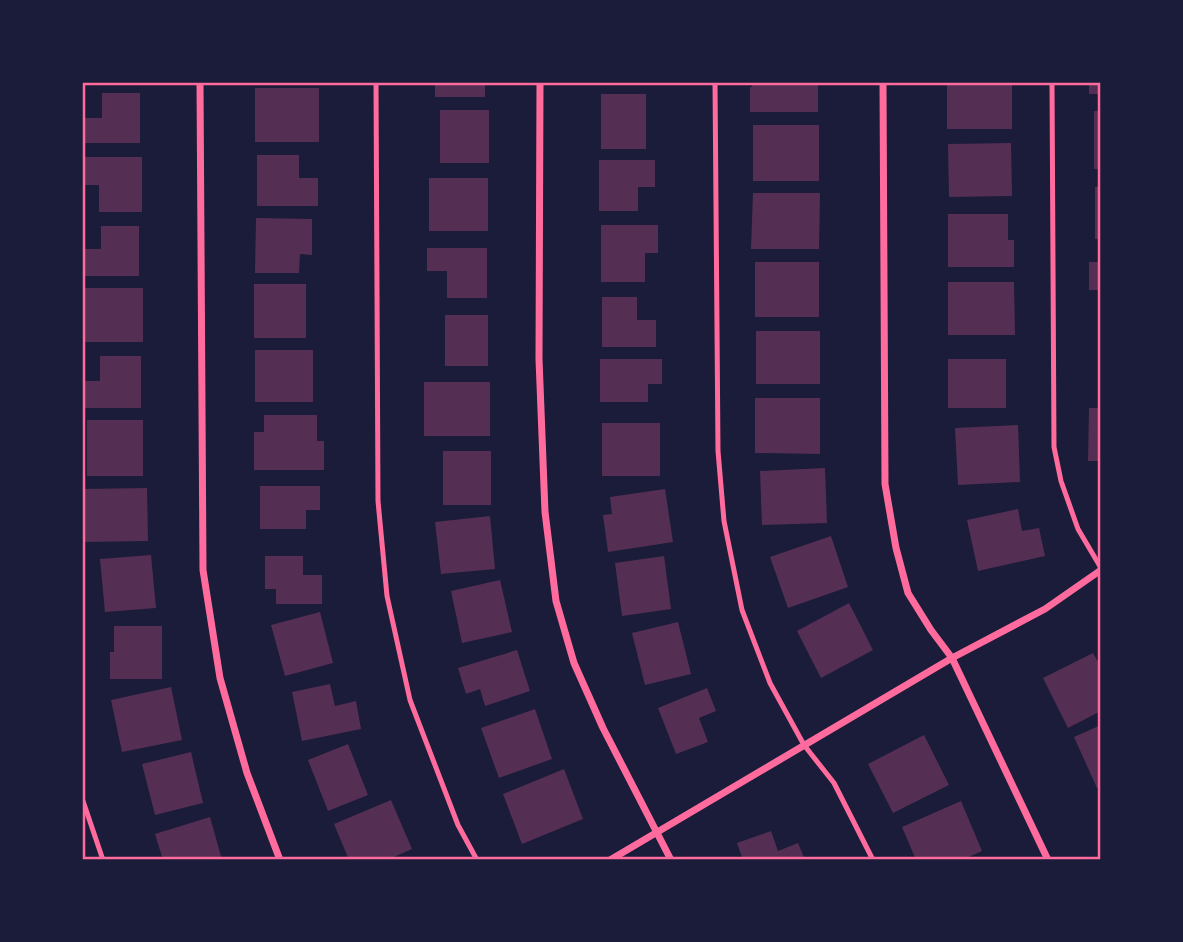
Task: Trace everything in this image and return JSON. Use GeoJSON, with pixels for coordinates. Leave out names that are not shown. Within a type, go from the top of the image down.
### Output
{"type":"FeatureCollection","features":[{"type":"Feature","properties":{"kind":"street"},"geometry":{"type":"LineString","coordinates":[[200,82],[202,569],[220,678],[247,773],[280,860]]}},
{"type":"Feature","properties":{"kind":"street"},"geometry":{"type":"LineString","coordinates":[[540,82],[539,359],[545,512],[556,601],[574,663],[603,728],[671,860]]}},
{"type":"Feature","properties":{"kind":"street"},"geometry":{"type":"LineString","coordinates":[[883,82],[885,484],[896,548],[908,593],[952,658],[1048,860]]}},
{"type":"Feature","properties":{"kind":"street"},"geometry":{"type":"LineString","coordinates":[[610,860],[952,658],[1045,609],[1101,569]]}},
{"type":"Feature","properties":{"kind":"lane"},"geometry":{"type":"LineString","coordinates":[[376,82],[377,501],[387,596],[410,700],[458,825],[477,860]]}},
{"type":"Feature","properties":{"kind":"lane"},"geometry":{"type":"LineString","coordinates":[[715,82],[718,451],[724,521],[742,610],[769,683],[804,745],[834,783],[873,860]]}},
{"type":"Feature","properties":{"kind":"lane"},"geometry":{"type":"LineString","coordinates":[[1052,82],[1054,447],[1061,481],[1078,529],[1101,569]]}},
{"type":"Feature","properties":{"kind":"lane"},"geometry":{"type":"LineString","coordinates":[[82,799],[103,860]]}},
{"type":"Feature","properties":{"kind":"building"},"geometry":{"type":"Polygon","coordinates":[[[435,82],[485,82],[485,97],[435,97],[435,82]]]}},
{"type":"Feature","properties":{"kind":"building"},"geometry":{"type":"Polygon","coordinates":[[[752,82],[818,82],[818,112],[750,112],[752,82]]]}},
{"type":"Feature","properties":{"kind":"building"},"geometry":{"type":"Polygon","coordinates":[[[947,82],[1012,82],[1012,129],[947,129],[947,82]]]}},
{"type":"Feature","properties":{"kind":"building"},"geometry":{"type":"Polygon","coordinates":[[[1089,82],[1101,82],[1101,94],[1089,94],[1089,82]]]}},
{"type":"Feature","properties":{"kind":"building"},"geometry":{"type":"Polygon","coordinates":[[[255,88],[319,88],[319,142],[255,142],[255,88]]]}},
{"type":"Feature","properties":{"kind":"building"},"geometry":{"type":"Polygon","coordinates":[[[102,93],[140,93],[140,143],[82,143],[82,118],[102,118],[102,93]]]}},
{"type":"Feature","properties":{"kind":"building"},"geometry":{"type":"Polygon","coordinates":[[[601,94],[646,94],[646,149],[601,149],[601,94]]]}},
{"type":"Feature","properties":{"kind":"building"},"geometry":{"type":"Polygon","coordinates":[[[440,110],[489,110],[489,163],[440,163],[440,110]]]}},
{"type":"Feature","properties":{"kind":"building"},"geometry":{"type":"Polygon","coordinates":[[[1094,111],[1101,111],[1101,169],[1094,169],[1094,111]]]}},
{"type":"Feature","properties":{"kind":"building"},"geometry":{"type":"Polygon","coordinates":[[[753,125],[819,125],[819,181],[753,181],[753,125]]]}},
{"type":"Feature","properties":{"kind":"building"},"geometry":{"type":"Polygon","coordinates":[[[1011,143],[1012,196],[949,197],[948,144],[1011,143]]]}},
{"type":"Feature","properties":{"kind":"building"},"geometry":{"type":"Polygon","coordinates":[[[257,155],[299,155],[299,178],[318,178],[318,206],[257,206],[257,155]]]}},
{"type":"Feature","properties":{"kind":"building"},"geometry":{"type":"Polygon","coordinates":[[[85,157],[142,157],[142,212],[99,212],[99,185],[85,185],[85,157]]]}},
{"type":"Feature","properties":{"kind":"building"},"geometry":{"type":"Polygon","coordinates":[[[599,160],[655,160],[655,187],[638,187],[638,211],[599,211],[599,160]]]}},
{"type":"Feature","properties":{"kind":"building"},"geometry":{"type":"Polygon","coordinates":[[[429,178],[488,178],[488,231],[429,231],[429,178]]]}},
{"type":"Feature","properties":{"kind":"building"},"geometry":{"type":"Polygon","coordinates":[[[1101,186],[1101,239],[1095,239],[1095,187],[1101,186]]]}},
{"type":"Feature","properties":{"kind":"building"},"geometry":{"type":"Polygon","coordinates":[[[753,193],[820,193],[819,249],[751,249],[753,193]]]}},
{"type":"Feature","properties":{"kind":"building"},"geometry":{"type":"Polygon","coordinates":[[[948,214],[1008,214],[1008,240],[1014,240],[1014,267],[948,267],[948,214]]]}},
{"type":"Feature","properties":{"kind":"building"},"geometry":{"type":"Polygon","coordinates":[[[256,218],[312,219],[312,255],[300,254],[299,273],[255,273],[256,218]]]}},
{"type":"Feature","properties":{"kind":"building"},"geometry":{"type":"Polygon","coordinates":[[[601,225],[658,225],[658,253],[645,253],[645,282],[601,282],[601,225]]]}},
{"type":"Feature","properties":{"kind":"building"},"geometry":{"type":"Polygon","coordinates":[[[101,226],[139,226],[139,276],[82,276],[82,249],[101,249],[101,226]]]}},
{"type":"Feature","properties":{"kind":"building"},"geometry":{"type":"Polygon","coordinates":[[[427,248],[487,248],[487,298],[447,298],[447,271],[427,271],[427,248]]]}},
{"type":"Feature","properties":{"kind":"building"},"geometry":{"type":"Polygon","coordinates":[[[755,262],[819,262],[819,317],[755,317],[755,262]]]}},
{"type":"Feature","properties":{"kind":"building"},"geometry":{"type":"Polygon","coordinates":[[[1089,262],[1101,262],[1101,290],[1089,290],[1089,262]]]}},
{"type":"Feature","properties":{"kind":"building"},"geometry":{"type":"Polygon","coordinates":[[[948,282],[1014,282],[1015,335],[948,335],[948,282]]]}},
{"type":"Feature","properties":{"kind":"building"},"geometry":{"type":"Polygon","coordinates":[[[254,284],[306,284],[306,338],[254,338],[254,284]]]}},
{"type":"Feature","properties":{"kind":"building"},"geometry":{"type":"Polygon","coordinates":[[[82,288],[143,288],[143,342],[82,342],[82,288]]]}},
{"type":"Feature","properties":{"kind":"building"},"geometry":{"type":"Polygon","coordinates":[[[602,297],[637,297],[637,320],[656,320],[656,347],[602,347],[602,297]]]}},
{"type":"Feature","properties":{"kind":"building"},"geometry":{"type":"Polygon","coordinates":[[[445,315],[488,315],[488,366],[445,366],[445,315]]]}},
{"type":"Feature","properties":{"kind":"building"},"geometry":{"type":"Polygon","coordinates":[[[756,331],[820,331],[820,384],[756,384],[756,331]]]}},
{"type":"Feature","properties":{"kind":"building"},"geometry":{"type":"Polygon","coordinates":[[[255,350],[313,350],[313,402],[255,402],[255,350]]]}},
{"type":"Feature","properties":{"kind":"building"},"geometry":{"type":"Polygon","coordinates":[[[100,356],[141,356],[141,408],[82,408],[82,381],[100,381],[100,356]]]}},
{"type":"Feature","properties":{"kind":"building"},"geometry":{"type":"Polygon","coordinates":[[[600,359],[662,359],[662,384],[648,384],[648,402],[600,402],[600,359]]]}},
{"type":"Feature","properties":{"kind":"building"},"geometry":{"type":"Polygon","coordinates":[[[948,359],[1006,359],[1006,408],[948,408],[948,359]]]}},
{"type":"Feature","properties":{"kind":"building"},"geometry":{"type":"Polygon","coordinates":[[[424,382],[490,382],[490,436],[424,436],[424,382]]]}},
{"type":"Feature","properties":{"kind":"building"},"geometry":{"type":"Polygon","coordinates":[[[755,398],[820,398],[820,454],[755,453],[755,398]]]}},
{"type":"Feature","properties":{"kind":"building"},"geometry":{"type":"Polygon","coordinates":[[[1089,408],[1101,408],[1101,461],[1088,461],[1089,408]]]}},
{"type":"Feature","properties":{"kind":"building"},"geometry":{"type":"Polygon","coordinates":[[[264,415],[317,415],[317,441],[324,441],[324,470],[254,470],[254,432],[264,432],[264,415]]]}},
{"type":"Feature","properties":{"kind":"building"},"geometry":{"type":"Polygon","coordinates":[[[87,420],[143,420],[143,476],[87,476],[87,420]]]}},
{"type":"Feature","properties":{"kind":"building"},"geometry":{"type":"Polygon","coordinates":[[[602,423],[660,423],[660,476],[602,476],[602,423]]]}},
{"type":"Feature","properties":{"kind":"building"},"geometry":{"type":"Polygon","coordinates":[[[1018,425],[1020,482],[958,485],[955,428],[1018,425]]]}},
{"type":"Feature","properties":{"kind":"building"},"geometry":{"type":"Polygon","coordinates":[[[443,451],[491,451],[491,505],[443,505],[443,451]]]}},
{"type":"Feature","properties":{"kind":"building"},"geometry":{"type":"Polygon","coordinates":[[[825,468],[827,523],[762,525],[760,471],[825,468]]]}},
{"type":"Feature","properties":{"kind":"building"},"geometry":{"type":"Polygon","coordinates":[[[260,486],[320,486],[320,510],[306,510],[306,529],[260,529],[260,486]]]}},
{"type":"Feature","properties":{"kind":"building"},"geometry":{"type":"Polygon","coordinates":[[[147,488],[148,541],[82,542],[82,489],[147,488]]]}},
{"type":"Feature","properties":{"kind":"building"},"geometry":{"type":"Polygon","coordinates":[[[665,489],[673,542],[608,552],[603,515],[612,514],[610,497],[665,489]]]}},
{"type":"Feature","properties":{"kind":"building"},"geometry":{"type":"Polygon","coordinates":[[[1018,509],[1022,531],[1039,528],[1045,556],[978,571],[967,520],[1018,509]]]}},
{"type":"Feature","properties":{"kind":"building"},"geometry":{"type":"Polygon","coordinates":[[[490,516],[495,569],[441,574],[435,522],[490,516]]]}},
{"type":"Feature","properties":{"kind":"building"},"geometry":{"type":"Polygon","coordinates":[[[831,536],[848,587],[788,608],[770,557],[831,536]]]}},
{"type":"Feature","properties":{"kind":"building"},"geometry":{"type":"Polygon","coordinates":[[[151,555],[156,608],[105,612],[100,559],[151,555]]]}},
{"type":"Feature","properties":{"kind":"building"},"geometry":{"type":"Polygon","coordinates":[[[265,556],[303,556],[303,575],[322,575],[322,604],[276,604],[276,589],[265,589],[265,556]]]}},
{"type":"Feature","properties":{"kind":"building"},"geometry":{"type":"Polygon","coordinates":[[[664,556],[671,609],[622,616],[615,563],[664,556]]]}},
{"type":"Feature","properties":{"kind":"building"},"geometry":{"type":"Polygon","coordinates":[[[500,580],[512,632],[462,643],[451,591],[500,580]]]}},
{"type":"Feature","properties":{"kind":"building"},"geometry":{"type":"Polygon","coordinates":[[[849,603],[873,650],[821,678],[797,631],[849,603]]]}},
{"type":"Feature","properties":{"kind":"building"},"geometry":{"type":"Polygon","coordinates":[[[320,612],[333,663],[285,676],[271,625],[320,612]]]}},
{"type":"Feature","properties":{"kind":"building"},"geometry":{"type":"Polygon","coordinates":[[[678,622],[691,674],[645,685],[632,633],[678,622]]]}},
{"type":"Feature","properties":{"kind":"building"},"geometry":{"type":"Polygon","coordinates":[[[114,626],[162,626],[162,679],[110,679],[114,626]]]}},
{"type":"Feature","properties":{"kind":"building"},"geometry":{"type":"Polygon","coordinates":[[[517,650],[530,691],[485,706],[480,689],[466,694],[458,668],[517,650]]]}},
{"type":"Feature","properties":{"kind":"building"},"geometry":{"type":"Polygon","coordinates":[[[1093,653],[1101,667],[1101,711],[1068,728],[1043,678],[1093,653]]]}},
{"type":"Feature","properties":{"kind":"building"},"geometry":{"type":"Polygon","coordinates":[[[330,684],[335,706],[356,701],[361,729],[302,741],[292,692],[330,684]]]}},
{"type":"Feature","properties":{"kind":"building"},"geometry":{"type":"Polygon","coordinates":[[[171,687],[182,740],[122,752],[111,700],[171,687]]]}},
{"type":"Feature","properties":{"kind":"building"},"geometry":{"type":"Polygon","coordinates":[[[707,688],[716,711],[699,718],[708,742],[676,754],[658,708],[707,688]]]}},
{"type":"Feature","properties":{"kind":"building"},"geometry":{"type":"Polygon","coordinates":[[[535,709],[552,759],[499,778],[481,728],[535,709]]]}},
{"type":"Feature","properties":{"kind":"building"},"geometry":{"type":"Polygon","coordinates":[[[1101,725],[1101,786],[1097,788],[1074,737],[1101,725]]]}},
{"type":"Feature","properties":{"kind":"building"},"geometry":{"type":"Polygon","coordinates":[[[924,735],[949,785],[893,813],[868,764],[924,735]]]}},
{"type":"Feature","properties":{"kind":"building"},"geometry":{"type":"Polygon","coordinates":[[[348,744],[368,795],[328,811],[308,760],[348,744]]]}},
{"type":"Feature","properties":{"kind":"building"},"geometry":{"type":"Polygon","coordinates":[[[191,752],[203,803],[155,815],[142,764],[191,752]]]}},
{"type":"Feature","properties":{"kind":"building"},"geometry":{"type":"Polygon","coordinates":[[[564,769],[583,819],[522,844],[503,794],[564,769]]]}},
{"type":"Feature","properties":{"kind":"building"},"geometry":{"type":"Polygon","coordinates":[[[391,800],[412,849],[387,860],[349,860],[334,824],[391,800]]]}},
{"type":"Feature","properties":{"kind":"building"},"geometry":{"type":"Polygon","coordinates":[[[961,801],[982,851],[962,860],[916,860],[902,827],[961,801]]]}},
{"type":"Feature","properties":{"kind":"building"},"geometry":{"type":"Polygon","coordinates":[[[210,817],[222,860],[163,860],[155,834],[210,817]]]}},
{"type":"Feature","properties":{"kind":"building"},"geometry":{"type":"Polygon","coordinates":[[[771,831],[778,851],[798,843],[805,860],[743,860],[737,843],[771,831]]]}}]}
